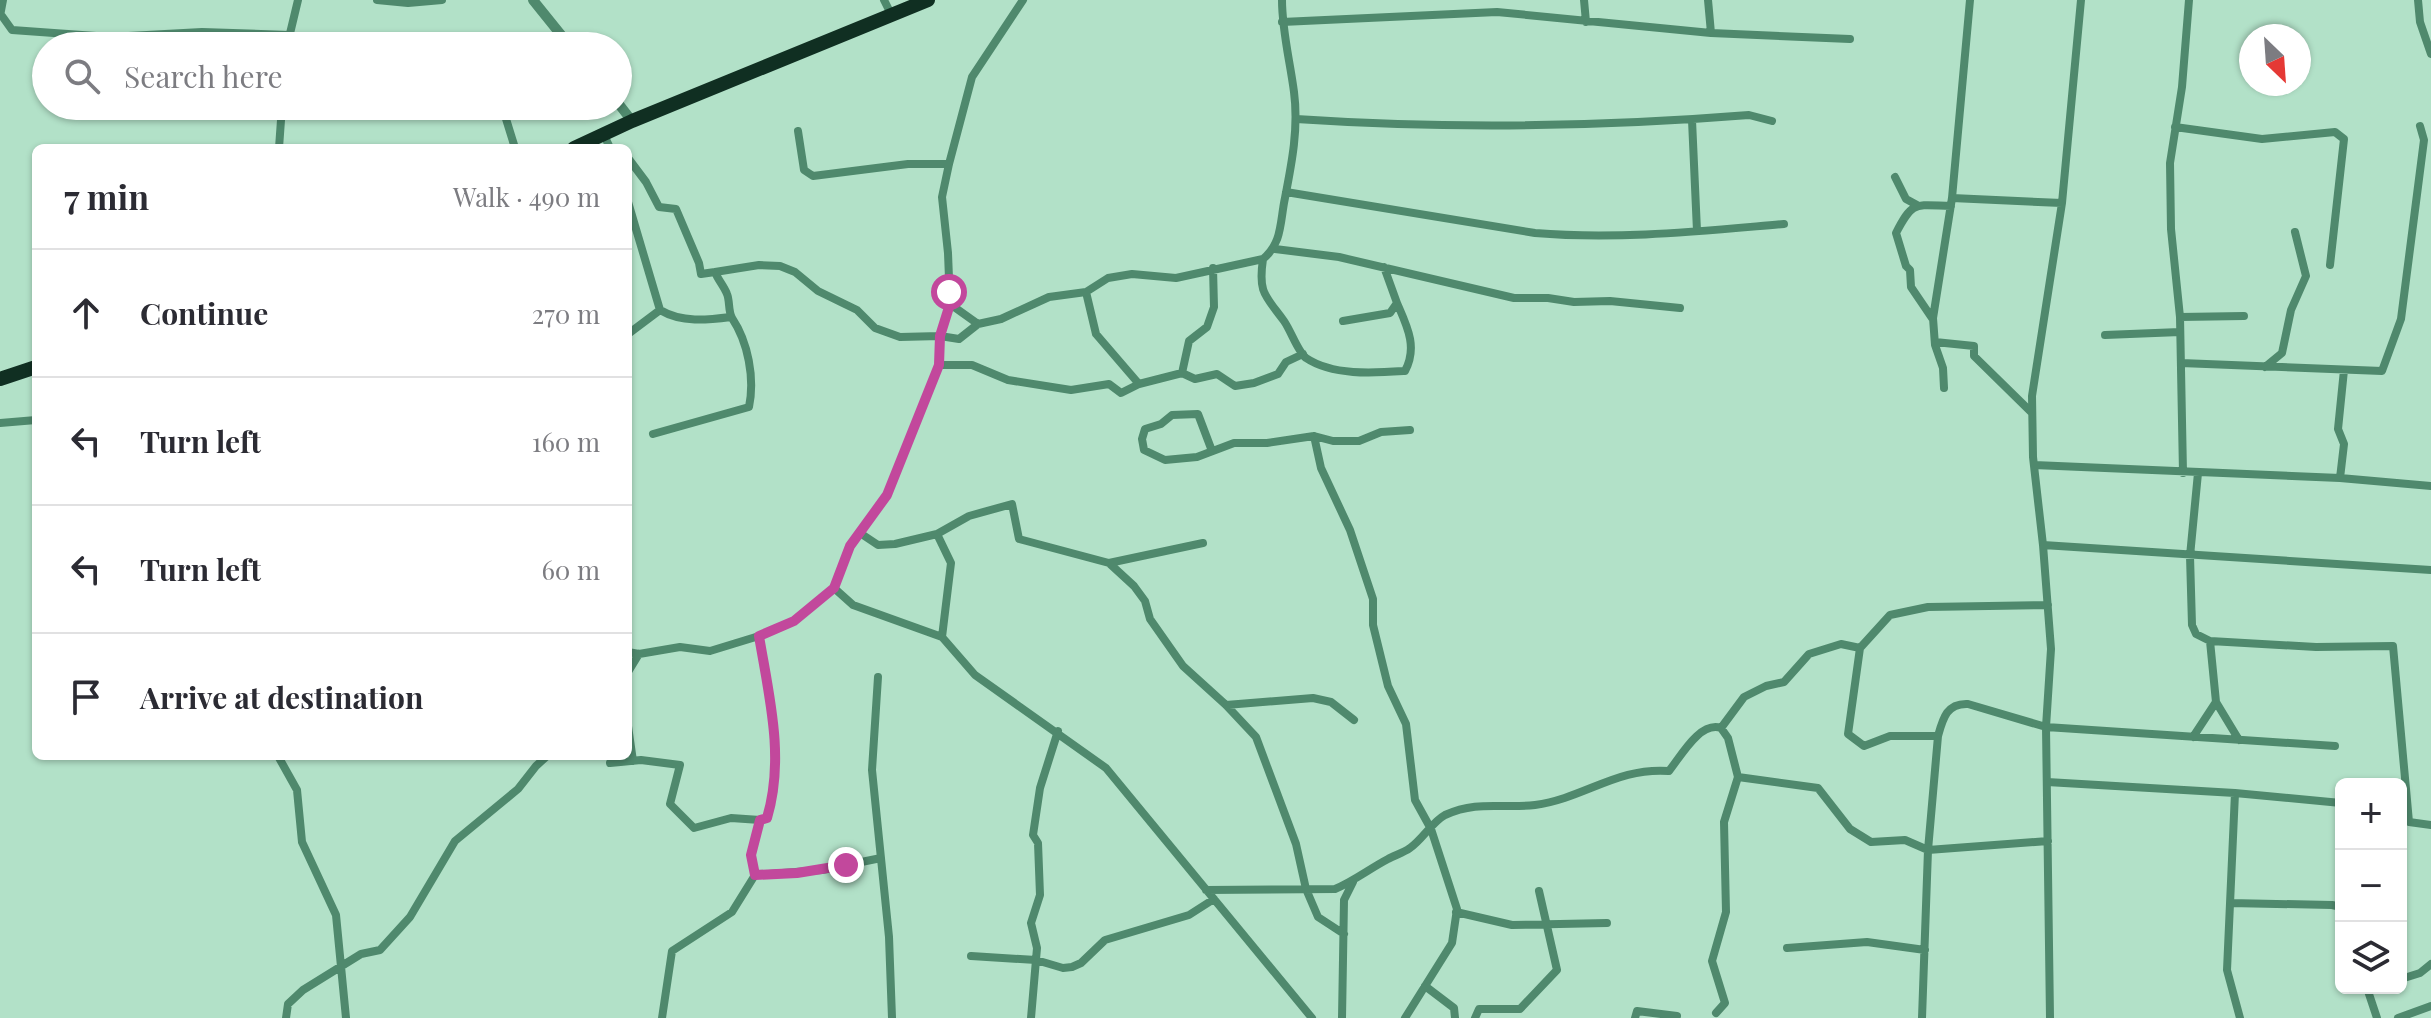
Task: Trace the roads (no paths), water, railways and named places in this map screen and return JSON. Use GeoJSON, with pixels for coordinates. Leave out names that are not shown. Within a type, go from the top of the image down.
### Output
{"type":"FeatureCollection","features":[{"type":"Feature","properties":{"kind":"highway"},"geometry":{"type":"LineString","coordinates":[[607,142],[632,121],[928,0]]}},
{"type":"Feature","properties":{"kind":"highway"},"geometry":{"type":"LineString","coordinates":[[0,379],[32,368]]}},
{"type":"Feature","properties":{"kind":"street"},"geometry":{"type":"LineString","coordinates":[[3,0],[1,16],[12,30],[40,32]]}},
{"type":"Feature","properties":{"kind":"street"},"geometry":{"type":"LineString","coordinates":[[290,32],[298,0]]}},
{"type":"Feature","properties":{"kind":"street"},"geometry":{"type":"LineString","coordinates":[[377,0],[397,3],[442,0]]}},
{"type":"Feature","properties":{"kind":"street"},"geometry":{"type":"LineString","coordinates":[[533,0],[557,32]]}},
{"type":"Feature","properties":{"kind":"street"},"geometry":{"type":"LineString","coordinates":[[884,0],[892,16]]}},
{"type":"Feature","properties":{"kind":"street"},"geometry":{"type":"LineString","coordinates":[[632,653],[680,647],[710,651],[759,636],[794,621],[834,588],[850,546],[887,495],[939,365],[940,336],[950,304],[942,197],[949,164],[972,77],[1023,0]]}},
{"type":"Feature","properties":{"kind":"street"},"geometry":{"type":"LineString","coordinates":[[632,163],[659,207],[676,209],[701,274],[759,265],[780,266],[795,272],[818,291],[857,310],[875,328],[900,337],[959,339],[978,324],[1001,319],[1049,297],[1086,292],[1108,278],[1121,275],[1176,278],[1263,259],[1275,249],[1296,119],[1282,22],[1282,0]]}},
{"type":"Feature","properties":{"kind":"street"},"geometry":{"type":"LineString","coordinates":[[1584,0],[1586,22]]}},
{"type":"Feature","properties":{"kind":"street"},"geometry":{"type":"LineString","coordinates":[[1708,0],[1711,33]]}},
{"type":"Feature","properties":{"kind":"street"},"geometry":{"type":"LineString","coordinates":[[1944,388],[1933,318],[1952,202],[1970,0]]}},
{"type":"Feature","properties":{"kind":"street"},"geometry":{"type":"LineString","coordinates":[[2050,1018],[2046,727],[2051,649],[2034,465],[2032,396],[2062,203],[2081,0]]}},
{"type":"Feature","properties":{"kind":"street"},"geometry":{"type":"LineString","coordinates":[[2183,473],[2180,317],[2171,229],[2170,163],[2182,87],[2189,0]]}},
{"type":"Feature","properties":{"kind":"street"},"geometry":{"type":"LineString","coordinates":[[2418,0],[2420,22],[2431,54]]}},
{"type":"Feature","properties":{"kind":"street"},"geometry":{"type":"LineString","coordinates":[[1282,22],[1497,12],[1711,33],[1850,39]]}},
{"type":"Feature","properties":{"kind":"street"},"geometry":{"type":"LineString","coordinates":[[1296,119],[1359,123],[1509,124],[1692,120],[1749,115],[1772,121]]}},
{"type":"Feature","properties":{"kind":"street"},"geometry":{"type":"LineString","coordinates":[[279,144],[281,120]]}},
{"type":"Feature","properties":{"kind":"street"},"geometry":{"type":"LineString","coordinates":[[506,120],[513,144]]}},
{"type":"Feature","properties":{"kind":"street"},"geometry":{"type":"LineString","coordinates":[[1692,120],[1697,231]]}},
{"type":"Feature","properties":{"kind":"street"},"geometry":{"type":"LineString","coordinates":[[2181,363],[2382,371],[2401,319],[2424,140],[2420,126]]}},
{"type":"Feature","properties":{"kind":"street"},"geometry":{"type":"LineString","coordinates":[[2175,127],[2262,139],[2335,132],[2341,135],[2344,139],[2330,265]]}},
{"type":"Feature","properties":{"kind":"street"},"geometry":{"type":"LineString","coordinates":[[798,131],[804,170],[813,176],[908,164],[949,164]]}},
{"type":"Feature","properties":{"kind":"street"},"geometry":{"type":"LineString","coordinates":[[1895,177],[1906,199],[1917,205]]}},
{"type":"Feature","properties":{"kind":"street"},"geometry":{"type":"LineString","coordinates":[[1286,192],[1535,233],[1609,237],[1784,224]]}},
{"type":"Feature","properties":{"kind":"street"},"geometry":{"type":"LineString","coordinates":[[1933,318],[1911,287],[1910,270],[1896,233],[1909,209],[1917,205],[1952,202],[2062,203]]}},
{"type":"Feature","properties":{"kind":"street"},"geometry":{"type":"LineString","coordinates":[[632,223],[660,310],[702,321],[731,317]]}},
{"type":"Feature","properties":{"kind":"street"},"geometry":{"type":"LineString","coordinates":[[2264,368],[2282,353],[2291,310],[2306,276],[2295,232]]}},
{"type":"Feature","properties":{"kind":"street"},"geometry":{"type":"LineString","coordinates":[[1275,249],[1339,257],[1514,298],[1610,301],[1680,308]]}},
{"type":"Feature","properties":{"kind":"street"},"geometry":{"type":"LineString","coordinates":[[1263,259],[1261,290],[1294,335],[1303,354],[1322,364],[1362,374],[1405,371],[1410,361],[1411,334],[1384,267]]}},
{"type":"Feature","properties":{"kind":"street"},"geometry":{"type":"LineString","coordinates":[[1182,373],[1189,341],[1207,327],[1214,307],[1213,268]]}},
{"type":"Feature","properties":{"kind":"street"},"geometry":{"type":"LineString","coordinates":[[653,434],[749,407],[753,389],[750,370],[738,323],[731,317],[727,294],[715,272]]}},
{"type":"Feature","properties":{"kind":"street"},"geometry":{"type":"LineString","coordinates":[[1086,292],[1096,334],[1139,384]]}},
{"type":"Feature","properties":{"kind":"street"},"geometry":{"type":"LineString","coordinates":[[1343,321],[1390,313],[1397,303]]}},
{"type":"Feature","properties":{"kind":"street"},"geometry":{"type":"LineString","coordinates":[[950,304],[978,324]]}},
{"type":"Feature","properties":{"kind":"street"},"geometry":{"type":"LineString","coordinates":[[632,331],[660,310]]}},
{"type":"Feature","properties":{"kind":"street"},"geometry":{"type":"LineString","coordinates":[[2180,317],[2244,316]]}},
{"type":"Feature","properties":{"kind":"street"},"geometry":{"type":"LineString","coordinates":[[2105,335],[2180,332]]}},
{"type":"Feature","properties":{"kind":"street"},"geometry":{"type":"LineString","coordinates":[[1935,342],[1974,346],[1974,356],[2032,413]]}},
{"type":"Feature","properties":{"kind":"street"},"geometry":{"type":"LineString","coordinates":[[939,365],[972,365],[1008,380],[1071,390],[1109,384],[1121,393],[1139,384],[1182,373],[1195,379],[1217,374],[1235,386],[1254,383],[1278,374],[1286,362],[1303,354]]}},
{"type":"Feature","properties":{"kind":"street"},"geometry":{"type":"LineString","coordinates":[[2340,478],[2344,444],[2338,429],[2344,370]]}},
{"type":"Feature","properties":{"kind":"street"},"geometry":{"type":"LineString","coordinates":[[1212,451],[1198,414],[1172,415],[1161,424],[1145,429],[1142,439],[1144,450],[1165,460],[1197,457],[1234,443],[1267,443],[1314,436],[1333,441],[1359,441],[1381,432],[1410,430]]}},
{"type":"Feature","properties":{"kind":"street"},"geometry":{"type":"LineString","coordinates":[[0,423],[32,420]]}},
{"type":"Feature","properties":{"kind":"street"},"geometry":{"type":"LineString","coordinates":[[1314,436],[1321,468],[1350,530],[1373,599],[1373,625],[1388,686],[1406,724],[1415,800],[1431,829],[1456,912],[1452,943],[1405,1018]]}},
{"type":"Feature","properties":{"kind":"street"},"geometry":{"type":"LineString","coordinates":[[2034,465],[2340,478],[2431,486]]}},
{"type":"Feature","properties":{"kind":"street"},"geometry":{"type":"LineString","coordinates":[[2198,473],[2190,556],[2192,625],[2196,634],[2210,641],[2316,647],[2393,646],[2402,778]]}},
{"type":"Feature","properties":{"kind":"street"},"geometry":{"type":"LineString","coordinates":[[860,533],[878,545],[937,534],[969,516],[1012,504],[1019,539],[1109,563],[1203,543]]}},
{"type":"Feature","properties":{"kind":"street"},"geometry":{"type":"LineString","coordinates":[[937,534],[951,563],[942,637]]}},
{"type":"Feature","properties":{"kind":"street"},"geometry":{"type":"LineString","coordinates":[[2043,545],[2431,570]]}},
{"type":"Feature","properties":{"kind":"street"},"geometry":{"type":"LineString","coordinates":[[1109,563],[1145,601],[1150,619],[1183,666],[1256,737],[1296,844],[1306,889],[1318,917],[1344,934]]}},
{"type":"Feature","properties":{"kind":"street"},"geometry":{"type":"LineString","coordinates":[[834,588],[853,605],[942,637],[975,675],[1106,768],[1312,1018]]}},
{"type":"Feature","properties":{"kind":"street"},"geometry":{"type":"LineString","coordinates":[[1938,736],[1890,736],[1864,746],[1848,734],[1860,648],[1890,615],[1928,607],[2048,605]]}},
{"type":"Feature","properties":{"kind":"street"},"geometry":{"type":"LineString","coordinates":[[610,763],[633,761],[680,765],[670,804],[694,828],[731,818],[767,818],[777,755],[759,636]]}},
{"type":"Feature","properties":{"kind":"street"},"geometry":{"type":"LineString","coordinates":[[2210,641],[2216,702],[2239,740]]}},
{"type":"Feature","properties":{"kind":"street"},"geometry":{"type":"LineString","coordinates":[[1721,728],[1744,697],[1766,686],[1784,682],[1809,654],[1841,644],[1860,648]]}},
{"type":"Feature","properties":{"kind":"street"},"geometry":{"type":"LineString","coordinates":[[632,665],[639,654]]}},
{"type":"Feature","properties":{"kind":"street"},"geometry":{"type":"LineString","coordinates":[[878,677],[872,770],[889,937],[892,1018]]}},
{"type":"Feature","properties":{"kind":"street"},"geometry":{"type":"LineString","coordinates":[[1226,705],[1313,698],[1331,702],[1354,720]]}},
{"type":"Feature","properties":{"kind":"street"},"geometry":{"type":"LineString","coordinates":[[2193,737],[2216,702]]}},
{"type":"Feature","properties":{"kind":"street"},"geometry":{"type":"LineString","coordinates":[[1922,1018],[1928,850],[1938,736],[1946,713],[1958,704],[1993,710],[2046,727],[2335,746]]}},
{"type":"Feature","properties":{"kind":"street"},"geometry":{"type":"LineString","coordinates":[[1206,890],[1335,889],[1353,882],[1409,849],[1440,817],[1477,804],[1533,805],[1558,800],[1631,772],[1649,769],[1669,771],[1704,728],[1716,726],[1728,738],[1738,777],[1724,822],[1726,912],[1712,961],[1725,1003],[1716,1013]]}},
{"type":"Feature","properties":{"kind":"street"},"geometry":{"type":"LineString","coordinates":[[1031,1018],[1037,948],[1031,923],[1040,895],[1038,843],[1033,835],[1040,788],[1058,731]]}},
{"type":"Feature","properties":{"kind":"street"},"geometry":{"type":"LineString","coordinates":[[632,754],[633,761]]}},
{"type":"Feature","properties":{"kind":"street"},"geometry":{"type":"LineString","coordinates":[[280,760],[297,790],[302,842],[336,915],[346,1018]]}},
{"type":"Feature","properties":{"kind":"street"},"geometry":{"type":"LineString","coordinates":[[286,1018],[288,1004],[303,990],[361,954],[380,950],[410,917],[455,841],[518,789],[543,760]]}},
{"type":"Feature","properties":{"kind":"street"},"geometry":{"type":"LineString","coordinates":[[1738,777],[1818,788],[1839,817],[1863,840],[1881,843],[1905,840],[1928,850],[2048,841]]}},
{"type":"Feature","properties":{"kind":"street"},"geometry":{"type":"LineString","coordinates":[[2047,782],[2335,802]]}},
{"type":"Feature","properties":{"kind":"street"},"geometry":{"type":"LineString","coordinates":[[2235,793],[2227,970],[2240,1018]]}},
{"type":"Feature","properties":{"kind":"street"},"geometry":{"type":"LineString","coordinates":[[662,1018],[672,951],[732,912],[755,875],[751,855],[760,820]]}},
{"type":"Feature","properties":{"kind":"street"},"geometry":{"type":"LineString","coordinates":[[2407,821],[2431,825]]}},
{"type":"Feature","properties":{"kind":"street"},"geometry":{"type":"LineString","coordinates":[[755,875],[810,872],[881,858]]}},
{"type":"Feature","properties":{"kind":"street"},"geometry":{"type":"LineString","coordinates":[[1342,1018],[1344,900],[1353,882]]}},
{"type":"Feature","properties":{"kind":"street"},"geometry":{"type":"LineString","coordinates":[[1520,1009],[1557,970],[1539,891]]}},
{"type":"Feature","properties":{"kind":"street"},"geometry":{"type":"LineString","coordinates":[[971,956],[1036,960],[1063,968],[1072,967],[1081,963],[1105,940],[1189,915],[1214,899]]}},
{"type":"Feature","properties":{"kind":"street"},"geometry":{"type":"LineString","coordinates":[[2230,903],[2335,906]]}},
{"type":"Feature","properties":{"kind":"street"},"geometry":{"type":"LineString","coordinates":[[1456,912],[1512,925],[1607,923]]}},
{"type":"Feature","properties":{"kind":"street"},"geometry":{"type":"LineString","coordinates":[[1787,948],[1867,942],[1925,950]]}},
{"type":"Feature","properties":{"kind":"street"},"geometry":{"type":"LineString","coordinates":[[2407,977],[2420,973],[2431,964]]}},
{"type":"Feature","properties":{"kind":"street"},"geometry":{"type":"LineString","coordinates":[[1425,986],[1454,1008],[1455,1018]]}},
{"type":"Feature","properties":{"kind":"street"},"geometry":{"type":"LineString","coordinates":[[2370,994],[2377,1018]]}},
{"type":"Feature","properties":{"kind":"street"},"geometry":{"type":"LineString","coordinates":[[2398,1018],[2431,1006]]}},
{"type":"Feature","properties":{"kind":"street"},"geometry":{"type":"LineString","coordinates":[[1475,1018],[1479,1009],[1520,1009],[1529,1018]]}},
{"type":"Feature","properties":{"kind":"street"},"geometry":{"type":"LineString","coordinates":[[1635,1018],[1637,1011],[1677,1016]]}}]}
